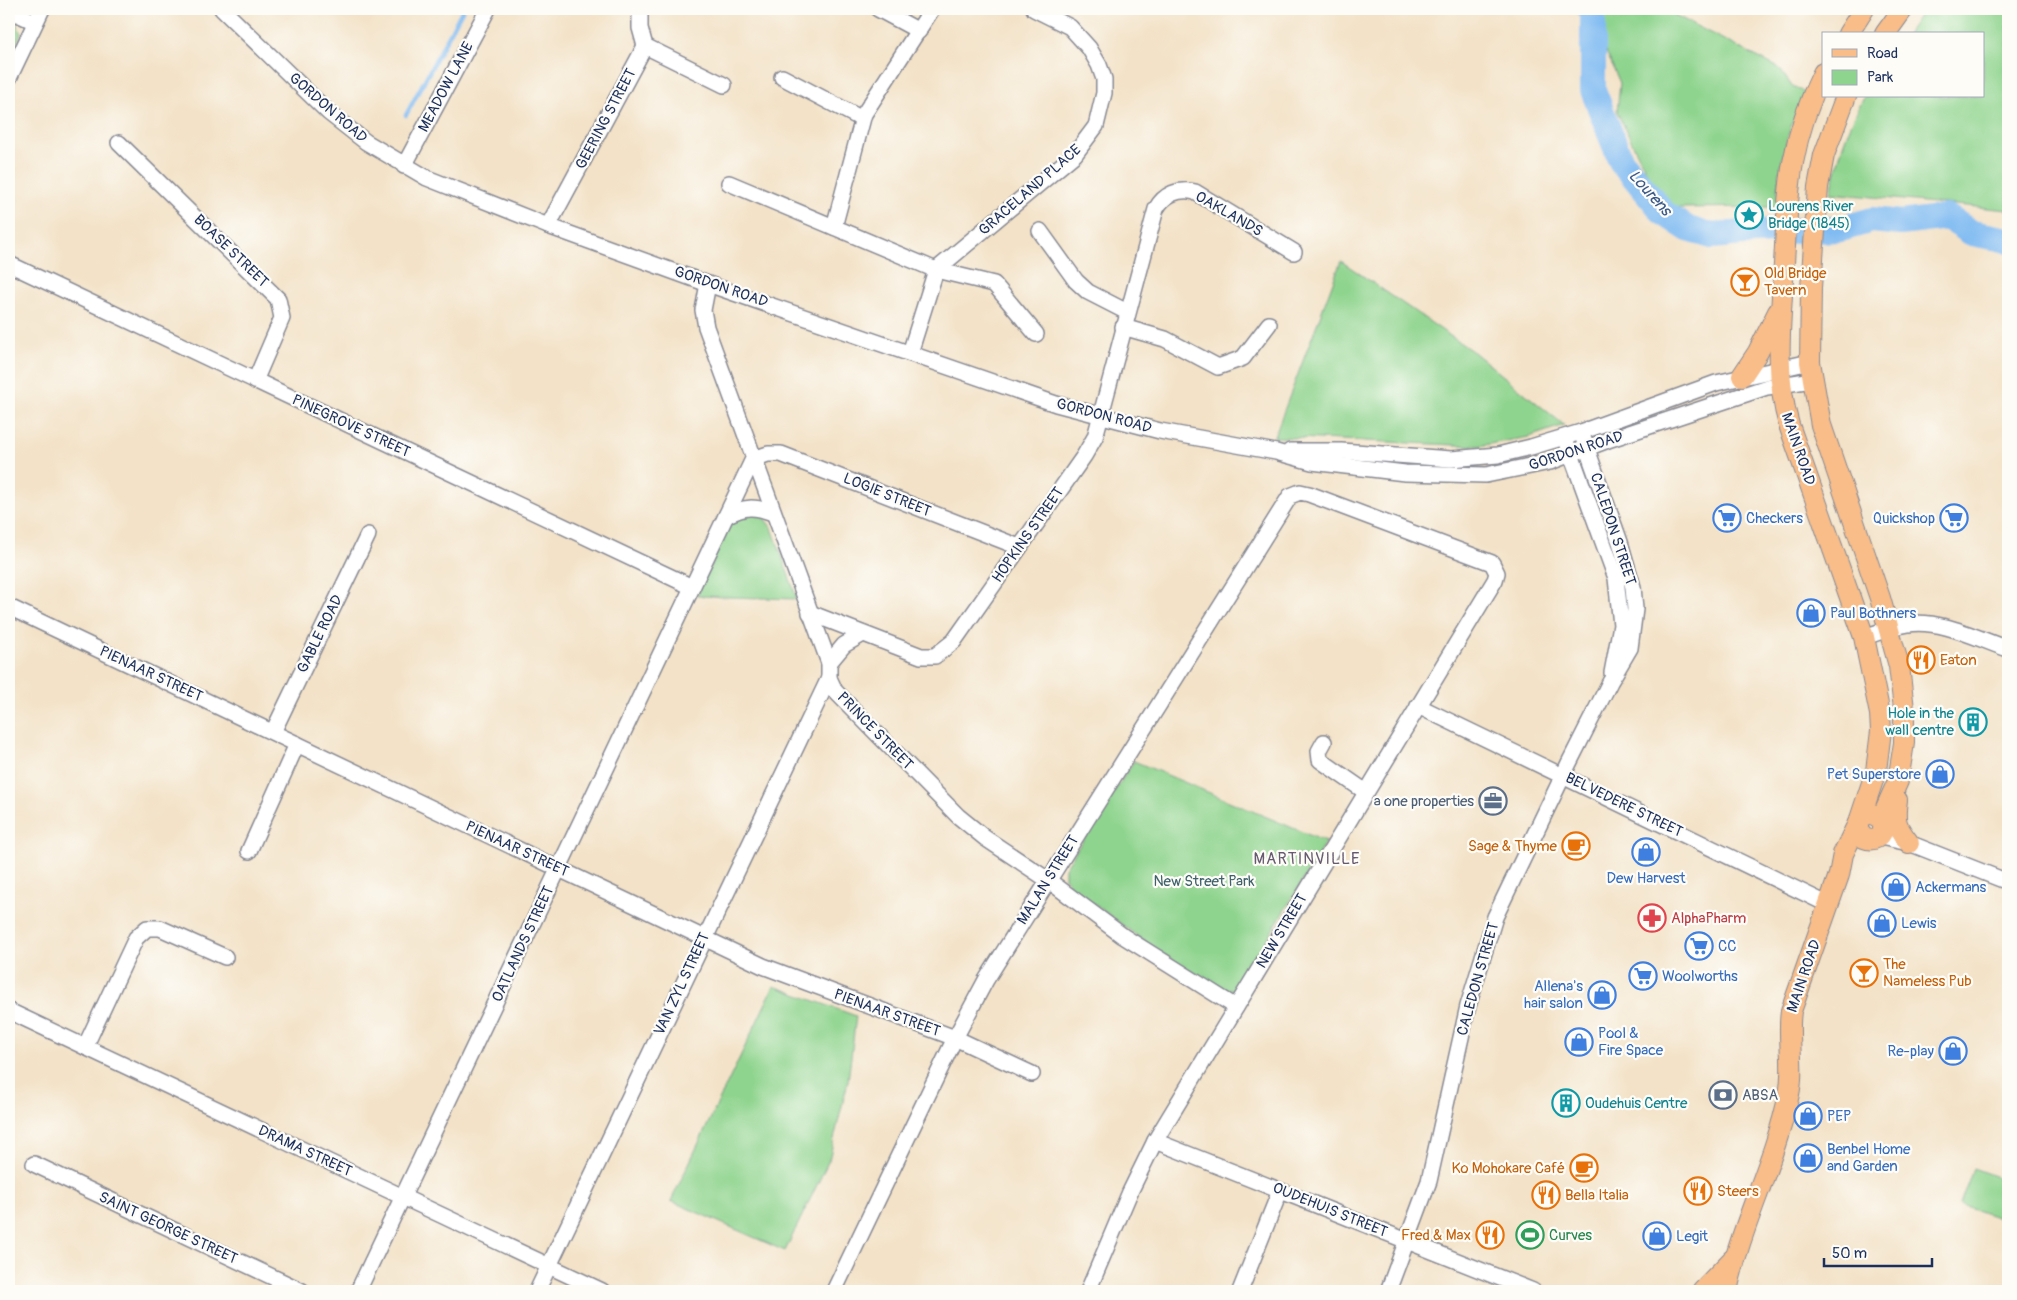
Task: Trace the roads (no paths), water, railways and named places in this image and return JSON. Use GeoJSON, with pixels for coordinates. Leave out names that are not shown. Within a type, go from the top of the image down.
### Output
{"type":"FeatureCollection","features":[{"type":"Feature","properties":{"kind":"main road"},"geometry":{"type":"LineString","coordinates":[[1849,32],[1864,9]]}},
{"type":"Feature","properties":{"kind":"main road"},"geometry":{"type":"LineString","coordinates":[[1886,32],[1903,9]]}},
{"type":"Feature","properties":{"kind":"main road","name":"MAIN ROAD"},"geometry":{"type":"LineString","coordinates":[[1727,1291],[1738,1251],[1782,1124],[1792,1079],[1788,1027],[1791,1011],[1839,875],[1845,848],[1859,821],[1876,771],[1881,731],[1874,675],[1864,637],[1783,404],[1780,308],[1788,188],[1797,136],[1822,75]]}},
{"type":"Feature","properties":{"kind":"main road","name":"MAIN ROAD"},"geometry":{"type":"LineString","coordinates":[[1839,875],[1878,830],[1898,781],[1904,743],[1904,708],[1899,666],[1890,629],[1820,425],[1811,371],[1813,245],[1818,187],[1824,155],[1845,98]]}},
{"type":"Feature","properties":{"kind":"main road"},"geometry":{"type":"LineString","coordinates":[[1742,376],[1758,352],[1780,308]]}},
{"type":"Feature","properties":{"kind":"main road"},"geometry":{"type":"LineString","coordinates":[[1898,781],[1894,816],[1896,824],[1910,843]]}},
{"type":"Feature","properties":{"kind":"main road"},"geometry":{"type":"LineString","coordinates":[[1859,821],[1871,814],[1878,830]]}},
{"type":"Feature","properties":{"kind":"main road","name":"MAIN ROAD"},"geometry":{"type":"LineString","coordinates":[[1702,1291],[1725,1269],[1738,1251]]}},
{"type":"Feature","properties":{"kind":"street","name":"GORDON ROAD"},"geometry":{"type":"LineString","coordinates":[[222,9],[330,113],[366,142],[404,166],[462,194],[708,284],[1056,404],[1160,431],[1276,452],[1312,462],[1404,473],[1453,476],[1495,473],[1524,468],[1571,455],[1724,400],[1781,376]]}},
{"type":"Feature","properties":{"kind":"street","name":"MEADOW LANE"},"geometry":{"type":"LineString","coordinates":[[404,166],[488,9]]}},
{"type":"Feature","properties":{"kind":"street"},"geometry":{"type":"LineString","coordinates":[[640,9],[640,28],[645,46],[724,85]]}},
{"type":"Feature","properties":{"kind":"street"},"geometry":{"type":"LineString","coordinates":[[878,9],[919,31]]}},
{"type":"Feature","properties":{"kind":"street"},"geometry":{"type":"LineString","coordinates":[[834,227],[862,119],[932,9]]}},
{"type":"Feature","properties":{"kind":"street","name":"GRACELAND PLACE"},"geometry":{"type":"LineString","coordinates":[[936,270],[1075,154],[1096,126],[1104,93],[1104,79],[1099,65],[1089,48],[1070,28],[1034,9]]}},
{"type":"Feature","properties":{"kind":"street"},"geometry":{"type":"LineString","coordinates":[[9,10],[38,15],[9,78]]}},
{"type":"Feature","properties":{"kind":"street","name":"GEERING STREET"},"geometry":{"type":"LineString","coordinates":[[548,226],[645,46]]}},
{"type":"Feature","properties":{"kind":"street"},"geometry":{"type":"LineString","coordinates":[[782,77],[862,119]]}},
{"type":"Feature","properties":{"kind":"street","name":"BOASE STREET"},"geometry":{"type":"LineString","coordinates":[[119,143],[278,299],[282,318],[255,380]]}},
{"type":"Feature","properties":{"kind":"street"},"geometry":{"type":"LineString","coordinates":[[729,183],[936,270],[994,284],[1036,334]]}},
{"type":"Feature","properties":{"kind":"street","name":"OAKLANDS"},"geometry":{"type":"LineString","coordinates":[[1101,417],[1125,320],[1156,209],[1160,201],[1174,192],[1188,190],[1195,192],[1294,252]]}},
{"type":"Feature","properties":{"kind":"street"},"geometry":{"type":"LineString","coordinates":[[1040,231],[1076,281],[1088,292],[1125,320],[1165,338],[1218,367],[1243,358],[1269,324]]}},
{"type":"Feature","properties":{"kind":"street","name":"PINEGROVE STREET"},"geometry":{"type":"LineString","coordinates":[[9,264],[692,587]]}},
{"type":"Feature","properties":{"kind":"street"},"geometry":{"type":"LineString","coordinates":[[910,353],[936,270]]}},
{"type":"Feature","properties":{"kind":"street","name":"PRINCE STREET"},"geometry":{"type":"LineString","coordinates":[[708,284],[703,310],[706,327],[810,613],[835,691],[958,816],[985,838],[1048,880],[1123,936],[1236,1007]]}},
{"type":"Feature","properties":{"kind":"street","name":"GORDON ROAD"},"geometry":{"type":"LineString","coordinates":[[1276,452],[1325,450],[1393,456],[1472,458],[1532,447],[1565,437],[1742,376],[1781,376],[1811,371]]}},
{"type":"Feature","properties":{"kind":"street","name":"HOPKINS STREET"},"geometry":{"type":"LineString","coordinates":[[864,634],[921,656],[934,656],[947,648],[954,641],[1090,448],[1101,417]]}},
{"type":"Feature","properties":{"kind":"street","name":"CALEDON STREET"},"geometry":{"type":"LineString","coordinates":[[1388,1291],[1429,1181],[1478,966],[1495,917],[1610,682],[1630,648],[1634,624],[1634,597],[1630,574],[1581,432]]}},
{"type":"Feature","properties":{"kind":"street","name":"CALEDON STREET"},"geometry":{"type":"LineString","coordinates":[[1565,437],[1616,578],[1620,601],[1620,636],[1610,682]]}},
{"type":"Feature","properties":{"kind":"street","name":"LOGIE STREET"},"geometry":{"type":"LineString","coordinates":[[754,459],[768,454],[781,454],[1019,547]]}},
{"type":"Feature","properties":{"kind":"street","name":"OATLANDS STREET"},"geometry":{"type":"LineString","coordinates":[[358,1291],[754,459]]}},
{"type":"Feature","properties":{"kind":"street","name":"MALAN STREET"},"geometry":{"type":"LineString","coordinates":[[834,1291],[955,1038],[986,980],[1288,499],[1300,492],[1489,561],[1496,570],[1495,580]]}},
{"type":"Feature","properties":{"kind":"street"},"geometry":{"type":"LineString","coordinates":[[726,516],[738,509],[752,506],[773,513]]}},
{"type":"Feature","properties":{"kind":"street","name":"GABLE ROAD"},"geometry":{"type":"LineString","coordinates":[[273,732],[368,535]]}},
{"type":"Feature","properties":{"kind":"street","name":"NEW STREET"},"geometry":{"type":"LineString","coordinates":[[1088,1291],[1130,1192],[1155,1141],[1495,580]]}},
{"type":"Feature","properties":{"kind":"street","name":"PIENAAR STREET"},"geometry":{"type":"LineString","coordinates":[[9,607],[704,938],[797,980],[955,1038],[1032,1074]]}},
{"type":"Feature","properties":{"kind":"street"},"geometry":{"type":"LineString","coordinates":[[810,613],[864,634]]}},
{"type":"Feature","properties":{"kind":"street"},"geometry":{"type":"LineString","coordinates":[[1864,637],[1908,624],[1933,625],[2008,649]]}},
{"type":"Feature","properties":{"kind":"street","name":"VAN ZYL STREET"},"geometry":{"type":"LineString","coordinates":[[537,1291],[829,671],[844,645],[864,634]]}},
{"type":"Feature","properties":{"kind":"street","name":"BELVEDERE STREET"},"geometry":{"type":"LineString","coordinates":[[1418,706],[1829,905]]}},
{"type":"Feature","properties":{"kind":"street"},"geometry":{"type":"LineString","coordinates":[[1324,742],[1319,751],[1320,760],[1366,792]]}},
{"type":"Feature","properties":{"kind":"street"},"geometry":{"type":"LineString","coordinates":[[249,851],[298,744]]}},
{"type":"Feature","properties":{"kind":"street"},"geometry":{"type":"LineString","coordinates":[[1878,830],[2008,882]]}},
{"type":"Feature","properties":{"kind":"street"},"geometry":{"type":"LineString","coordinates":[[85,1047],[136,938],[147,928],[160,928],[225,958]]}},
{"type":"Feature","properties":{"kind":"street","name":"DRAMA STREET"},"geometry":{"type":"LineString","coordinates":[[9,1011],[602,1291]]}},
{"type":"Feature","properties":{"kind":"street","name":"OUDEHUIS STREET"},"geometry":{"type":"LineString","coordinates":[[1155,1141],[1533,1291]]}},
{"type":"Feature","properties":{"kind":"street","name":"SAINT GEORGE STREET"},"geometry":{"type":"LineString","coordinates":[[34,1164],[302,1291]]}},
{"type":"Feature","properties":{"kind":"street"},"geometry":{"type":"LineString","coordinates":[[1240,1291],[1280,1191]]}},
{"type":"Feature","properties":{"kind":"waterway"},"geometry":{"type":"LineString","coordinates":[[406,115],[463,9]]}},
{"type":"Feature","properties":{"kind":"waterway","name":"Lourens"},"geometry":{"type":"LineString","coordinates":[[1589,9],[1593,16],[1593,90],[1621,161],[1664,213],[1688,229],[1712,236],[1753,232],[1841,229],[1872,220],[1901,223],[1947,217],[1972,233],[2008,240]]}},
{"type":"Feature","properties":{"kind":"place","name":"Lourens River Bridge (1845)"},"geometry":{"type":"Point","coordinates":[1749,215]}},
{"type":"Feature","properties":{"kind":"place","name":"Old Bridge Tavern"},"geometry":{"type":"Point","coordinates":[1745,282]}},
{"type":"Feature","properties":{"kind":"place","name":"Checkers"},"geometry":{"type":"Point","coordinates":[1727,518]}},
{"type":"Feature","properties":{"kind":"place","name":"Quickshop"},"geometry":{"type":"Point","coordinates":[1954,518]}},
{"type":"Feature","properties":{"kind":"place","name":"Paul Bothners"},"geometry":{"type":"Point","coordinates":[1811,613]}},
{"type":"Feature","properties":{"kind":"place","name":"Eaton"},"geometry":{"type":"Point","coordinates":[1921,660]}},
{"type":"Feature","properties":{"kind":"place","name":"Hole in the wall centre"},"geometry":{"type":"Point","coordinates":[1973,722]}},
{"type":"Feature","properties":{"kind":"place","name":"Pet Superstore"},"geometry":{"type":"Point","coordinates":[1940,774]}},
{"type":"Feature","properties":{"kind":"place","name":"a one properties"},"geometry":{"type":"Point","coordinates":[1493,801]}},
{"type":"Feature","properties":{"kind":"place","name":"Sage & Thyme"},"geometry":{"type":"Point","coordinates":[1576,846]}},
{"type":"Feature","properties":{"kind":"place","name":"Dew Harvest"},"geometry":{"type":"Point","coordinates":[1646,852]}},
{"type":"Feature","properties":{"kind":"place","name":"Ackermans"},"geometry":{"type":"Point","coordinates":[1896,887]}},
{"type":"Feature","properties":{"kind":"place","name":"AlphaPharm"},"geometry":{"type":"Point","coordinates":[1652,918]}},
{"type":"Feature","properties":{"kind":"place","name":"Lewis"},"geometry":{"type":"Point","coordinates":[1882,923]}},
{"type":"Feature","properties":{"kind":"place","name":"CC"},"geometry":{"type":"Point","coordinates":[1699,946]}},
{"type":"Feature","properties":{"kind":"place","name":"The Nameless Pub"},"geometry":{"type":"Point","coordinates":[1864,973]}},
{"type":"Feature","properties":{"kind":"place","name":"Woolworths"},"geometry":{"type":"Point","coordinates":[1643,976]}},
{"type":"Feature","properties":{"kind":"place","name":"Allena's hair salon"},"geometry":{"type":"Point","coordinates":[1602,995]}},
{"type":"Feature","properties":{"kind":"place","name":"Pool & Fire Space"},"geometry":{"type":"Point","coordinates":[1579,1042]}},
{"type":"Feature","properties":{"kind":"place","name":"Re-play"},"geometry":{"type":"Point","coordinates":[1953,1051]}},
{"type":"Feature","properties":{"kind":"place","name":"ABSA"},"geometry":{"type":"Point","coordinates":[1723,1095]}},
{"type":"Feature","properties":{"kind":"place","name":"Oudehuis Centre"},"geometry":{"type":"Point","coordinates":[1566,1103]}},
{"type":"Feature","properties":{"kind":"place","name":"PEP"},"geometry":{"type":"Point","coordinates":[1808,1116]}},
{"type":"Feature","properties":{"kind":"place","name":"Benbel Home and Garden"},"geometry":{"type":"Point","coordinates":[1808,1158]}},
{"type":"Feature","properties":{"kind":"place","name":"Ko Mohokare Café"},"geometry":{"type":"Point","coordinates":[1584,1168]}},
{"type":"Feature","properties":{"kind":"place","name":"Steers"},"geometry":{"type":"Point","coordinates":[1698,1191]}},
{"type":"Feature","properties":{"kind":"place","name":"Bella Italia"},"geometry":{"type":"Point","coordinates":[1546,1195]}},
{"type":"Feature","properties":{"kind":"place","name":"Fred & Max"},"geometry":{"type":"Point","coordinates":[1490,1235]}},
{"type":"Feature","properties":{"kind":"place","name":"Curves"},"geometry":{"type":"Point","coordinates":[1530,1235]}},
{"type":"Feature","properties":{"kind":"place","name":"Legit"},"geometry":{"type":"Point","coordinates":[1657,1236]}},
{"type":"Feature","properties":{"kind":"district","name":"MARTINVILLE"},"geometry":{"type":"Point","coordinates":[1307,859]}},
{"type":"Feature","properties":{"kind":"park label","name":"New Street Park"},"geometry":{"type":"Point","coordinates":[1204,881]}}]}
